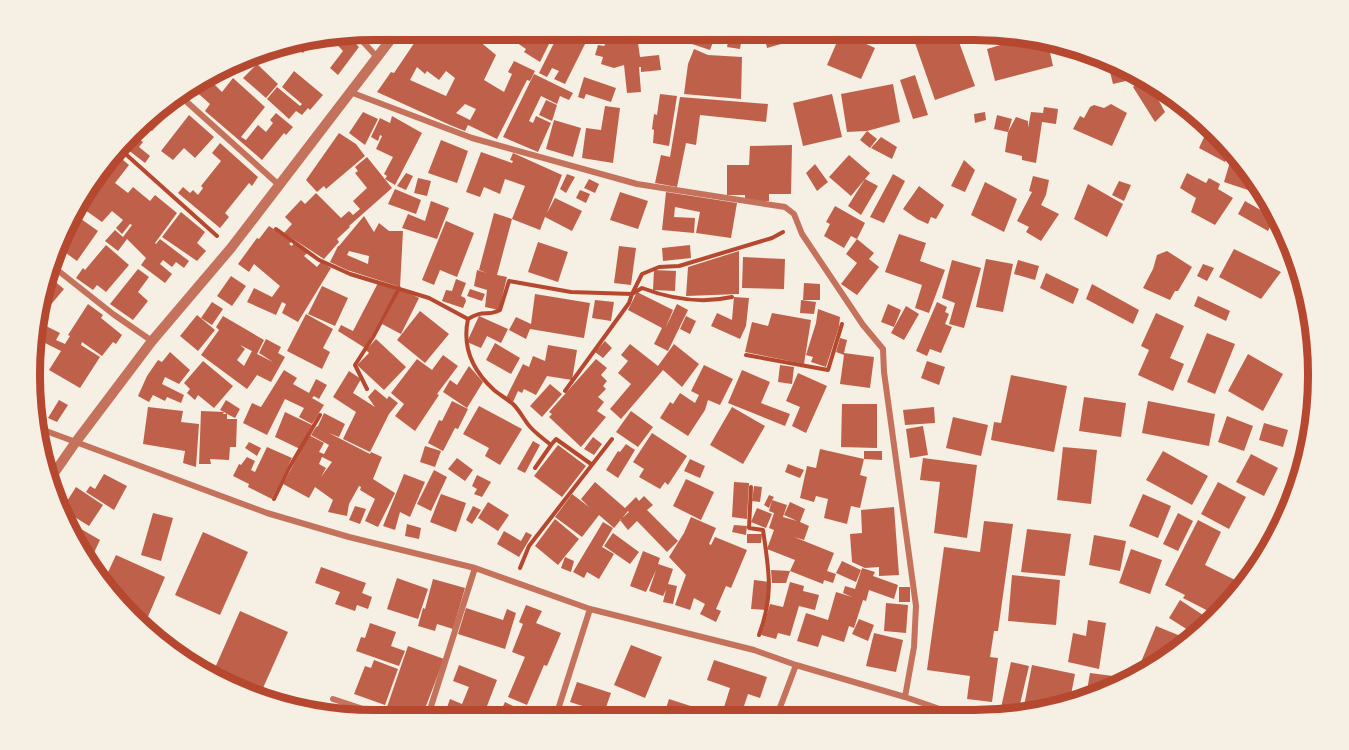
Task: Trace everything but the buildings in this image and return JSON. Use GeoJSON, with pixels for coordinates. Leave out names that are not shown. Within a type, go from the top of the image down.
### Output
{"type":"FeatureCollection","features":[{"type":"Feature","properties":{"kind":"street"},"geometry":{"type":"LineString","coordinates":[[55,472],[152,341],[231,248],[390,40]]}},
{"type":"Feature","properties":{"kind":"street"},"geometry":{"type":"LineString","coordinates":[[362,41],[377,57]]}},
{"type":"Feature","properties":{"kind":"street"},"geometry":{"type":"LineString","coordinates":[[350,92],[472,138],[637,184],[785,207],[794,214],[802,234],[863,325],[883,349],[884,372],[916,606],[914,647],[904,697]]}},
{"type":"Feature","properties":{"kind":"street"},"geometry":{"type":"LineString","coordinates":[[185,100],[279,185]]}},
{"type":"Feature","properties":{"kind":"street"},"geometry":{"type":"LineString","coordinates":[[57,270],[113,314],[152,341]]}},
{"type":"Feature","properties":{"kind":"street"},"geometry":{"type":"LineString","coordinates":[[45,431],[267,513],[350,537],[475,568],[590,609],[754,650],[942,710]]}},
{"type":"Feature","properties":{"kind":"street"},"geometry":{"type":"LineString","coordinates":[[1292,478],[1301,443]]}},
{"type":"Feature","properties":{"kind":"street"},"geometry":{"type":"LineString","coordinates":[[430,710],[475,568]]}},
{"type":"Feature","properties":{"kind":"street"},"geometry":{"type":"LineString","coordinates":[[558,710],[590,609]]}},
{"type":"Feature","properties":{"kind":"street"},"geometry":{"type":"LineString","coordinates":[[779,710],[796,665]]}},
{"type":"Feature","properties":{"kind":"street"},"geometry":{"type":"LineString","coordinates":[[333,699],[365,710]]}},
{"type":"Feature","properties":{"kind":"path"},"geometry":{"type":"LineString","coordinates":[[125,153],[231,248]]}},
{"type":"Feature","properties":{"kind":"path"},"geometry":{"type":"LineString","coordinates":[[565,391],[629,303],[642,273],[660,267],[679,266],[772,238],[799,224]]}},
{"type":"Feature","properties":{"kind":"path"},"geometry":{"type":"LineString","coordinates":[[276,229],[319,260],[350,274],[429,298],[468,319]]}},
{"type":"Feature","properties":{"kind":"path"},"geometry":{"type":"LineString","coordinates":[[468,319],[480,312],[493,314],[500,310],[509,281],[570,292],[632,294],[642,288],[659,294],[696,301],[713,301],[732,297]]}},
{"type":"Feature","properties":{"kind":"path"},"geometry":{"type":"LineString","coordinates":[[367,389],[355,365],[374,338],[399,288]]}},
{"type":"Feature","properties":{"kind":"path"},"geometry":{"type":"LineString","coordinates":[[746,355],[828,370],[848,303]]}},
{"type":"Feature","properties":{"kind":"path"},"geometry":{"type":"LineString","coordinates":[[468,319],[466,345],[471,362],[493,389],[511,403],[523,415],[527,424],[551,445]]}},
{"type":"Feature","properties":{"kind":"path"},"geometry":{"type":"LineString","coordinates":[[267,513],[289,468],[320,415]]}},
{"type":"Feature","properties":{"kind":"path"},"geometry":{"type":"LineString","coordinates":[[535,468],[556,439],[591,464]]}},
{"type":"Feature","properties":{"kind":"path"},"geometry":{"type":"LineString","coordinates":[[515,583],[529,546],[612,439]]}},
{"type":"Feature","properties":{"kind":"path"},"geometry":{"type":"LineString","coordinates":[[752,487],[749,528],[763,530],[770,579],[768,605],[754,650]]}}]}
